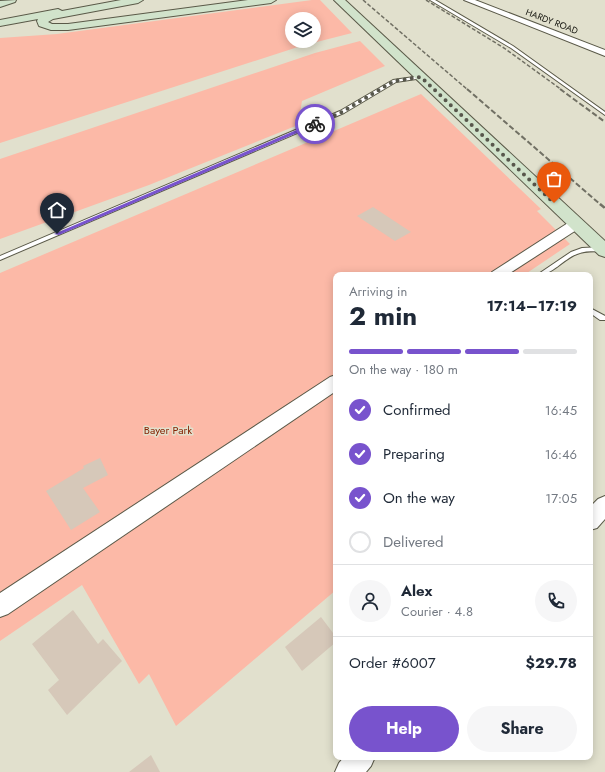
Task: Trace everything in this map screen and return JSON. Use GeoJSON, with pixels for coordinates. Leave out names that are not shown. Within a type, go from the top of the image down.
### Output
{"type":"FeatureCollection","features":[{"type":"Feature","properties":{"kind":"main road"},"geometry":{"type":"LineString","coordinates":[[0,4],[10,0]]}},
{"type":"Feature","properties":{"kind":"main road"},"geometry":{"type":"LineString","coordinates":[[0,15],[87,0]]}},
{"type":"Feature","properties":{"kind":"main road"},"geometry":{"type":"LineString","coordinates":[[0,23],[90,6],[138,0]]}},
{"type":"Feature","properties":{"kind":"main road"},"geometry":{"type":"LineString","coordinates":[[78,26],[51,27],[43,24],[42,21],[50,16],[138,0]]}},
{"type":"Feature","properties":{"kind":"main road"},"geometry":{"type":"LineString","coordinates":[[37,32],[64,30],[78,26],[128,18],[270,0]]}},
{"type":"Feature","properties":{"kind":"main road"},"geometry":{"type":"LineString","coordinates":[[340,0],[604,250]]}},
{"type":"Feature","properties":{"kind":"main road"},"geometry":{"type":"LineString","coordinates":[[44,4],[62,2]]}},
{"type":"Feature","properties":{"kind":"street","name":"HARDY ROAD"},"geometry":{"type":"LineString","coordinates":[[468,0],[605,53]]}},
{"type":"Feature","properties":{"kind":"street"},"geometry":{"type":"LineString","coordinates":[[502,272],[576,224]]}},
{"type":"Feature","properties":{"kind":"street"},"geometry":{"type":"LineString","coordinates":[[0,606],[333,384]]}},
{"type":"Feature","properties":{"kind":"street"},"geometry":{"type":"LineString","coordinates":[[593,518],[605,506]]}},
{"type":"Feature","properties":{"kind":"street"},"geometry":{"type":"LineString","coordinates":[[348,772],[359,760]]}},
{"type":"Feature","properties":{"kind":"lane"},"geometry":{"type":"LineString","coordinates":[[432,0],[512,47],[605,114]]}},
{"type":"Feature","properties":{"kind":"lane"},"geometry":{"type":"LineString","coordinates":[[0,258],[342,112],[394,81],[421,77]]}},
{"type":"Feature","properties":{"kind":"lane"},"geometry":{"type":"LineString","coordinates":[[544,272],[573,253],[582,250],[604,250]]}},
{"type":"Feature","properties":{"kind":"lane"},"geometry":{"type":"LineString","coordinates":[[593,312],[603,318]]}},
{"type":"Feature","properties":{"kind":"green space"},"geometry":{"type":"Polygon","coordinates":[[[312,0],[320,0],[352,33],[321,41],[321,12],[285,12],[285,48],[295,48],[0,143],[0,38],[57,34],[312,0]]]}},
{"type":"Feature","properties":{"kind":"green space"},"geometry":{"type":"Polygon","coordinates":[[[360,41],[385,66],[302,101],[298,125],[149,185],[0,239],[0,159],[315,53],[360,41]]]}},
{"type":"Feature","properties":{"kind":"green space","name":"Bayer Park"},"geometry":{"type":"Polygon","coordinates":[[[421,94],[541,209],[537,211],[570,244],[528,272],[333,272],[333,593],[176,726],[149,674],[139,684],[82,585],[0,641],[0,273],[421,94]]]}},
{"type":"Feature","properties":{"kind":"building"},"geometry":{"type":"Polygon","coordinates":[[[373,207],[411,232],[395,241],[357,216],[373,207]]]}},
{"type":"Feature","properties":{"kind":"building"},"geometry":{"type":"Polygon","coordinates":[[[100,458],[108,475],[83,488],[100,512],[71,530],[46,491],[84,468],[83,466],[100,458]]]}},
{"type":"Feature","properties":{"kind":"building"},"geometry":{"type":"Polygon","coordinates":[[[73,610],[98,644],[103,639],[122,661],[67,715],[48,690],[59,680],[32,644],[73,610]]]}},
{"type":"Feature","properties":{"kind":"building"},"geometry":{"type":"Polygon","coordinates":[[[321,617],[333,633],[333,645],[302,671],[285,647],[321,617]]]}},
{"type":"Feature","properties":{"kind":"building"},"geometry":{"type":"Polygon","coordinates":[[[151,755],[160,772],[129,772],[151,755]]]}},
{"type":"Feature","properties":{"kind":"railway"},"geometry":{"type":"LineString","coordinates":[[363,0],[468,90]]}},
{"type":"Feature","properties":{"kind":"railway"},"geometry":{"type":"LineString","coordinates":[[426,0],[504,48],[562,90]]}},
{"type":"Feature","properties":{"kind":"railway"},"geometry":{"type":"LineString","coordinates":[[467,89],[601,205]]}},
{"type":"Feature","properties":{"kind":"railway"},"geometry":{"type":"LineString","coordinates":[[560,89],[605,122]]}},
{"type":"Feature","properties":{"kind":"railway"},"geometry":{"type":"LineString","coordinates":[[600,204],[605,208]]}},
{"type":"Feature","properties":{"kind":"way so far"},"geometry":{"type":"LineString","coordinates":[[315,124],[342,112],[394,81],[405,78],[421,77],[554,203]]}},
{"type":"Feature","properties":{"kind":"route"},"geometry":{"type":"LineString","coordinates":[[57,234],[315,124]]}}]}
